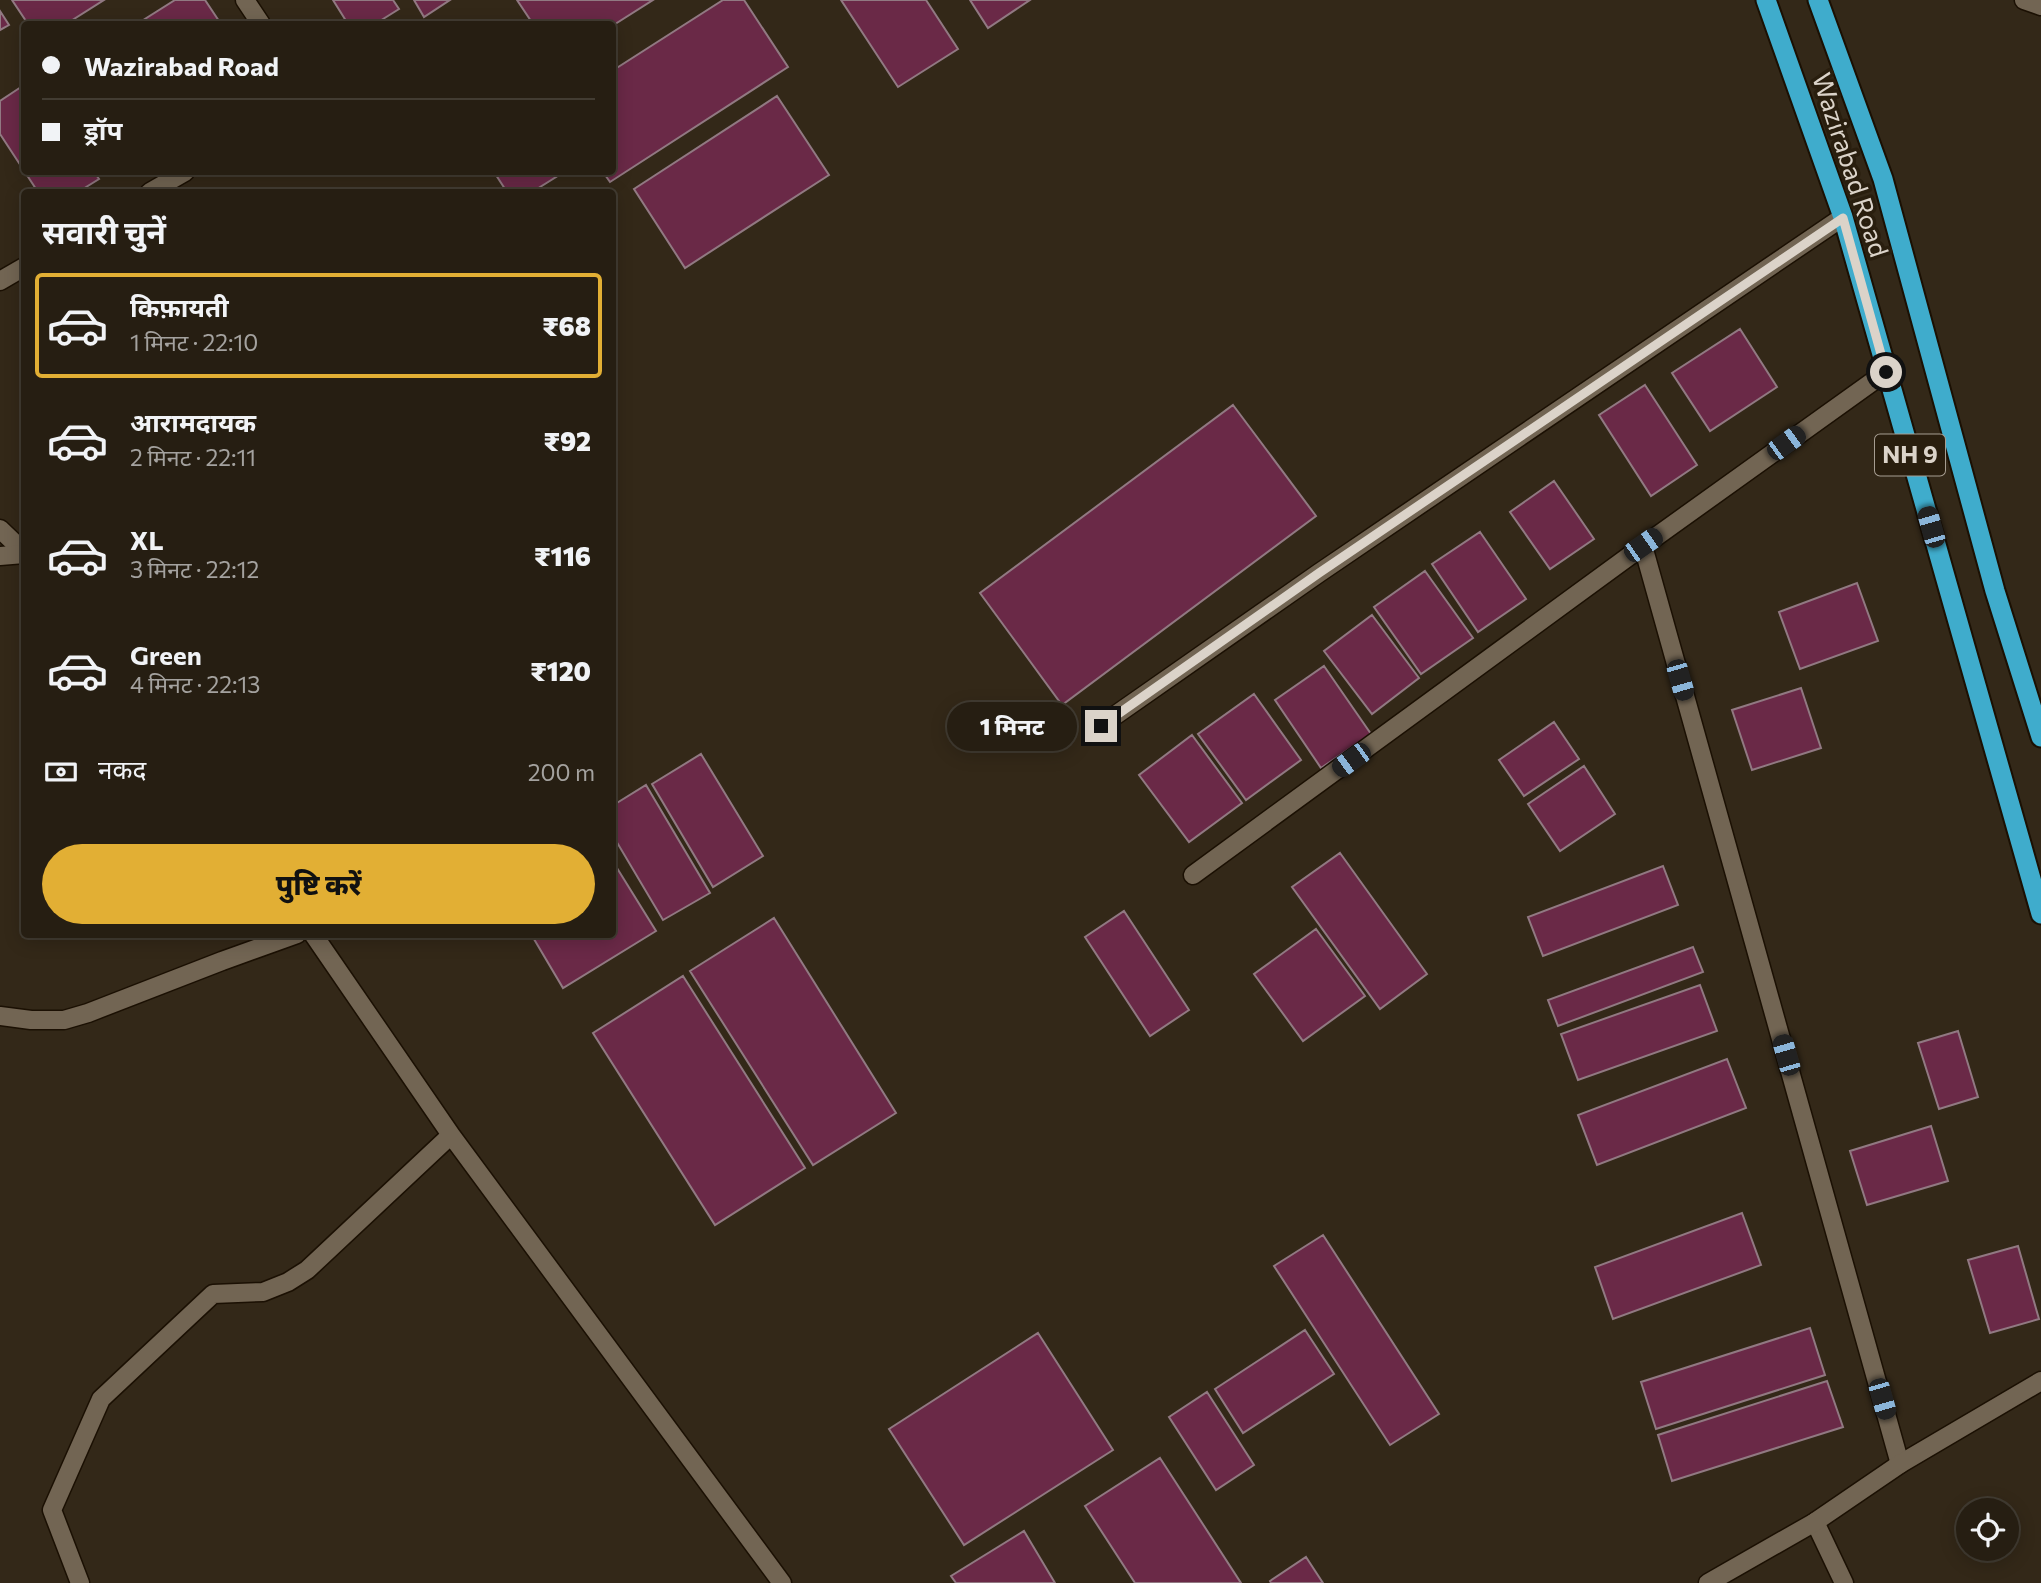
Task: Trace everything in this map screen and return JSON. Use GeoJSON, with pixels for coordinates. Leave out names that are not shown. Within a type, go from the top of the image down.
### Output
{"type":"FeatureCollection","features":[{"type":"Feature","properties":{"kind":"highway","name":"Wazirabad Road"},"geometry":{"type":"LineString","coordinates":[[1766,0],[1843,218],[2041,914]]}},
{"type":"Feature","properties":{"kind":"highway","name":"Wazirabad Road"},"geometry":{"type":"LineString","coordinates":[[1818,0],[1883,179],[1995,591],[2041,737]]}},
{"type":"Feature","properties":{"kind":"street"},"geometry":{"type":"LineString","coordinates":[[245,0],[259,21]]}},
{"type":"Feature","properties":{"kind":"street"},"geometry":{"type":"LineString","coordinates":[[2024,0],[2041,6]]}},
{"type":"Feature","properties":{"kind":"street"},"geometry":{"type":"LineString","coordinates":[[155,189],[180,175]]}},
{"type":"Feature","properties":{"kind":"street"},"geometry":{"type":"LineString","coordinates":[[1101,726],[1319,573],[1843,218]]}},
{"type":"Feature","properties":{"kind":"street"},"geometry":{"type":"LineString","coordinates":[[0,281],[21,269]]}},
{"type":"Feature","properties":{"kind":"street"},"geometry":{"type":"LineString","coordinates":[[1193,875],[1643,545],[1886,372]]}},
{"type":"Feature","properties":{"kind":"street"},"geometry":{"type":"LineString","coordinates":[[0,529],[21,550]]}},
{"type":"Feature","properties":{"kind":"street"},"geometry":{"type":"LineString","coordinates":[[1643,545],[1900,1464]]}},
{"type":"Feature","properties":{"kind":"street"},"geometry":{"type":"LineString","coordinates":[[0,556],[21,553]]}},
{"type":"Feature","properties":{"kind":"street"},"geometry":{"type":"LineString","coordinates":[[0,1016],[64,1020],[285,938]]}},
{"type":"Feature","properties":{"kind":"street"},"geometry":{"type":"LineString","coordinates":[[316,938],[452,1135],[782,1583]]}},
{"type":"Feature","properties":{"kind":"street"},"geometry":{"type":"LineString","coordinates":[[80,1583],[52,1510],[100,1399],[213,1294],[262,1292],[288,1282],[307,1269],[452,1135]]}},
{"type":"Feature","properties":{"kind":"street"},"geometry":{"type":"LineString","coordinates":[[1708,1583],[1815,1522],[1900,1464],[2041,1381]]}},
{"type":"Feature","properties":{"kind":"street"},"geometry":{"type":"LineString","coordinates":[[1815,1522],[1844,1583]]}},
{"type":"Feature","properties":{"kind":"building"},"geometry":{"type":"Polygon","coordinates":[[[12,0],[104,0],[71,21],[26,21],[12,0]]]}},
{"type":"Feature","properties":{"kind":"building"},"geometry":{"type":"Polygon","coordinates":[[[175,0],[205,0],[219,21],[142,21],[175,0]]]}},
{"type":"Feature","properties":{"kind":"building"},"geometry":{"type":"Polygon","coordinates":[[[333,0],[393,0],[399,9],[380,21],[346,21],[333,0]]]}},
{"type":"Feature","properties":{"kind":"building"},"geometry":{"type":"Polygon","coordinates":[[[414,0],[450,0],[424,17],[414,0]]]}},
{"type":"Feature","properties":{"kind":"building"},"geometry":{"type":"Polygon","coordinates":[[[517,0],[653,0],[616,23],[616,21],[531,21],[517,0]]]}},
{"type":"Feature","properties":{"kind":"building"},"geometry":{"type":"Polygon","coordinates":[[[723,0],[744,0],[788,67],[610,182],[605,175],[616,175],[616,68],[723,0]]]}},
{"type":"Feature","properties":{"kind":"building"},"geometry":{"type":"Polygon","coordinates":[[[841,0],[926,0],[958,49],[898,87],[841,0]]]}},
{"type":"Feature","properties":{"kind":"building"},"geometry":{"type":"Polygon","coordinates":[[[970,0],[1030,0],[988,28],[970,0]]]}},
{"type":"Feature","properties":{"kind":"building"},"geometry":{"type":"Polygon","coordinates":[[[0,11],[9,25],[0,30],[0,11]]]}},
{"type":"Feature","properties":{"kind":"building"},"geometry":{"type":"Polygon","coordinates":[[[21,87],[21,166],[0,134],[0,101],[21,87]]]}},
{"type":"Feature","properties":{"kind":"building"},"geometry":{"type":"Polygon","coordinates":[[[777,96],[829,175],[685,268],[634,189],[777,96]]]}},
{"type":"Feature","properties":{"kind":"building"},"geometry":{"type":"Polygon","coordinates":[[[27,175],[96,175],[99,179],[83,189],[36,189],[27,175]]]}},
{"type":"Feature","properties":{"kind":"building"},"geometry":{"type":"Polygon","coordinates":[[[496,175],[559,175],[537,189],[505,189],[496,175]]]}},
{"type":"Feature","properties":{"kind":"building"},"geometry":{"type":"Polygon","coordinates":[[[1740,329],[1777,387],[1710,431],[1672,373],[1740,329]]]}},
{"type":"Feature","properties":{"kind":"building"},"geometry":{"type":"Polygon","coordinates":[[[1645,385],[1697,465],[1651,496],[1599,415],[1645,385]]]}},
{"type":"Feature","properties":{"kind":"building"},"geometry":{"type":"Polygon","coordinates":[[[1233,405],[1316,516],[1062,705],[980,593],[1233,405]]]}},
{"type":"Feature","properties":{"kind":"building"},"geometry":{"type":"Polygon","coordinates":[[[1554,481],[1594,539],[1550,569],[1510,512],[1554,481]]]}},
{"type":"Feature","properties":{"kind":"building"},"geometry":{"type":"Polygon","coordinates":[[[1480,532],[1526,599],[1478,632],[1432,564],[1480,532]]]}},
{"type":"Feature","properties":{"kind":"building"},"geometry":{"type":"Polygon","coordinates":[[[1425,571],[1473,638],[1421,674],[1374,607],[1425,571]]]}},
{"type":"Feature","properties":{"kind":"building"},"geometry":{"type":"Polygon","coordinates":[[[1857,583],[1878,641],[1800,669],[1779,612],[1857,583]]]}},
{"type":"Feature","properties":{"kind":"building"},"geometry":{"type":"Polygon","coordinates":[[[1372,615],[1419,678],[1372,714],[1324,651],[1372,615]]]}},
{"type":"Feature","properties":{"kind":"building"},"geometry":{"type":"Polygon","coordinates":[[[1324,666],[1371,734],[1321,768],[1275,700],[1324,666]]]}},
{"type":"Feature","properties":{"kind":"building"},"geometry":{"type":"Polygon","coordinates":[[[1801,688],[1821,748],[1752,770],[1732,710],[1801,688]]]}},
{"type":"Feature","properties":{"kind":"building"},"geometry":{"type":"Polygon","coordinates":[[[1254,694],[1301,760],[1246,800],[1198,734],[1254,694]]]}},
{"type":"Feature","properties":{"kind":"building"},"geometry":{"type":"Polygon","coordinates":[[[1554,722],[1579,759],[1524,796],[1499,760],[1554,722]]]}},
{"type":"Feature","properties":{"kind":"building"},"geometry":{"type":"Polygon","coordinates":[[[1192,735],[1242,803],[1189,842],[1139,775],[1192,735]]]}},
{"type":"Feature","properties":{"kind":"building"},"geometry":{"type":"Polygon","coordinates":[[[701,754],[763,856],[713,887],[652,784],[701,754]]]}},
{"type":"Feature","properties":{"kind":"building"},"geometry":{"type":"Polygon","coordinates":[[[1584,766],[1615,814],[1560,851],[1528,804],[1584,766]]]}},
{"type":"Feature","properties":{"kind":"building"},"geometry":{"type":"Polygon","coordinates":[[[646,785],[710,893],[663,920],[616,841],[616,804],[646,785]]]}},
{"type":"Feature","properties":{"kind":"building"},"geometry":{"type":"Polygon","coordinates":[[[1340,853],[1427,974],[1380,1009],[1292,887],[1340,853]]]}},
{"type":"Feature","properties":{"kind":"building"},"geometry":{"type":"Polygon","coordinates":[[[616,866],[656,931],[563,988],[533,938],[616,938],[616,866]]]}},
{"type":"Feature","properties":{"kind":"building"},"geometry":{"type":"Polygon","coordinates":[[[1663,866],[1678,905],[1543,956],[1528,917],[1663,866]]]}},
{"type":"Feature","properties":{"kind":"building"},"geometry":{"type":"Polygon","coordinates":[[[1124,911],[1189,1010],[1150,1036],[1085,937],[1124,911]]]}},
{"type":"Feature","properties":{"kind":"building"},"geometry":{"type":"Polygon","coordinates":[[[774,918],[896,1113],[813,1165],[690,971],[774,918]]]}},
{"type":"Feature","properties":{"kind":"building"},"geometry":{"type":"Polygon","coordinates":[[[1316,929],[1365,996],[1303,1041],[1254,974],[1316,929]]]}},
{"type":"Feature","properties":{"kind":"building"},"geometry":{"type":"Polygon","coordinates":[[[1693,947],[1703,972],[1558,1026],[1548,1000],[1693,947]]]}},
{"type":"Feature","properties":{"kind":"building"},"geometry":{"type":"Polygon","coordinates":[[[683,976],[805,1168],[715,1225],[593,1033],[683,976]]]}},
{"type":"Feature","properties":{"kind":"building"},"geometry":{"type":"Polygon","coordinates":[[[1700,985],[1717,1031],[1578,1080],[1561,1034],[1700,985]]]}},
{"type":"Feature","properties":{"kind":"building"},"geometry":{"type":"Polygon","coordinates":[[[1958,1031],[1978,1097],[1939,1109],[1918,1043],[1958,1031]]]}},
{"type":"Feature","properties":{"kind":"building"},"geometry":{"type":"Polygon","coordinates":[[[1727,1059],[1746,1108],[1597,1165],[1578,1115],[1727,1059]]]}},
{"type":"Feature","properties":{"kind":"building"},"geometry":{"type":"Polygon","coordinates":[[[1931,1126],[1948,1181],[1867,1205],[1850,1151],[1931,1126]]]}},
{"type":"Feature","properties":{"kind":"building"},"geometry":{"type":"Polygon","coordinates":[[[1742,1213],[1761,1265],[1613,1319],[1595,1267],[1742,1213]]]}},
{"type":"Feature","properties":{"kind":"building"},"geometry":{"type":"Polygon","coordinates":[[[1323,1235],[1439,1414],[1390,1445],[1274,1266],[1323,1235]]]}},
{"type":"Feature","properties":{"kind":"building"},"geometry":{"type":"Polygon","coordinates":[[[2018,1246],[2039,1319],[1990,1333],[1968,1260],[2018,1246]]]}},
{"type":"Feature","properties":{"kind":"building"},"geometry":{"type":"Polygon","coordinates":[[[1810,1328],[1825,1375],[1656,1429],[1641,1382],[1810,1328]]]}},
{"type":"Feature","properties":{"kind":"building"},"geometry":{"type":"Polygon","coordinates":[[[1305,1330],[1334,1374],[1243,1433],[1215,1389],[1305,1330]]]}},
{"type":"Feature","properties":{"kind":"building"},"geometry":{"type":"Polygon","coordinates":[[[1038,1333],[1113,1450],[964,1545],[889,1429],[1038,1333]]]}},
{"type":"Feature","properties":{"kind":"building"},"geometry":{"type":"Polygon","coordinates":[[[1827,1381],[1843,1427],[1672,1481],[1658,1435],[1827,1381]]]}},
{"type":"Feature","properties":{"kind":"building"},"geometry":{"type":"Polygon","coordinates":[[[1207,1392],[1254,1465],[1216,1490],[1169,1417],[1207,1392]]]}},
{"type":"Feature","properties":{"kind":"building"},"geometry":{"type":"Polygon","coordinates":[[[1160,1458],[1241,1583],[1135,1583],[1085,1506],[1160,1458]]]}},
{"type":"Feature","properties":{"kind":"building"},"geometry":{"type":"Polygon","coordinates":[[[1024,1531],[1055,1583],[956,1583],[951,1576],[1024,1531]]]}},
{"type":"Feature","properties":{"kind":"building"},"geometry":{"type":"Polygon","coordinates":[[[1306,1557],[1323,1583],[1271,1583],[1270,1581],[1306,1557]]]}},
{"type":"Feature","properties":{"kind":"route"},"geometry":{"type":"LineString","coordinates":[[1101,726],[1319,573],[1843,218],[1886,372]]}}]}
